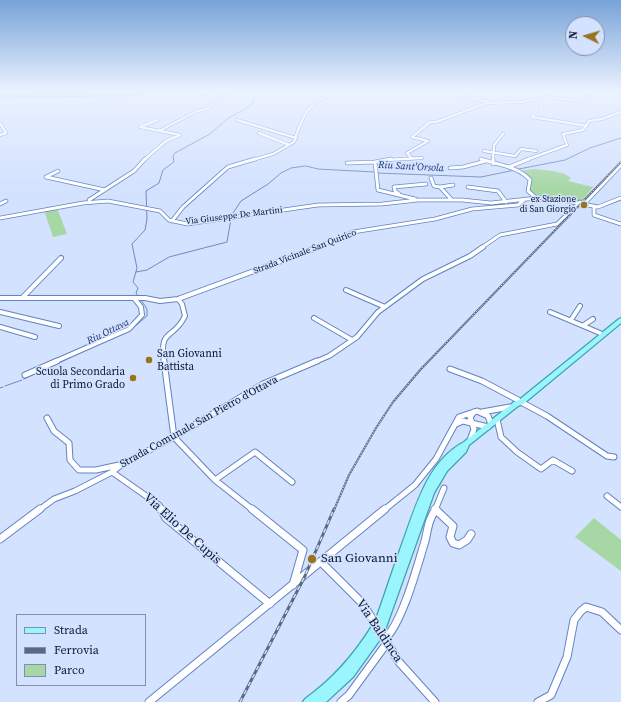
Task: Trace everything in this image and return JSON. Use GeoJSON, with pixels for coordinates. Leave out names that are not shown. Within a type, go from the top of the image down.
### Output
{"type":"FeatureCollection","features":[{"type":"Feature","properties":{"kind":"main road"},"geometry":{"type":"LineString","coordinates":[[517,403],[621,316]]}},
{"type":"Feature","properties":{"kind":"main road"},"geometry":{"type":"LineString","coordinates":[[319,702],[350,674],[381,633],[431,492],[445,468],[464,450],[468,443],[489,425],[621,320]]}},
{"type":"Feature","properties":{"kind":"main road"},"geometry":{"type":"LineString","coordinates":[[308,702],[345,672],[366,645],[381,633]]}},
{"type":"Feature","properties":{"kind":"street"},"geometry":{"type":"LineString","coordinates":[[0,135],[6,133],[1,125]]}},
{"type":"Feature","properties":{"kind":"street"},"geometry":{"type":"LineString","coordinates":[[83,202],[134,171],[166,141],[180,134],[140,127],[148,125]]}},
{"type":"Feature","properties":{"kind":"street"},"geometry":{"type":"LineString","coordinates":[[159,131],[171,125]]}},
{"type":"Feature","properties":{"kind":"street"},"geometry":{"type":"LineString","coordinates":[[253,125],[296,138]]}},
{"type":"Feature","properties":{"kind":"street"},"geometry":{"type":"LineString","coordinates":[[172,221],[183,207],[228,167],[273,154],[289,145],[296,138],[300,125]]}},
{"type":"Feature","properties":{"kind":"street"},"geometry":{"type":"LineString","coordinates":[[412,159],[408,153],[428,141],[412,137],[427,125]]}},
{"type":"Feature","properties":{"kind":"street"},"geometry":{"type":"LineString","coordinates":[[579,125],[587,126]]}},
{"type":"Feature","properties":{"kind":"street"},"geometry":{"type":"LineString","coordinates":[[511,168],[544,153],[562,148],[567,145],[563,134],[583,130],[587,126]]}},
{"type":"Feature","properties":{"kind":"street"},"geometry":{"type":"LineString","coordinates":[[259,133],[289,145]]}},
{"type":"Feature","properties":{"kind":"street"},"geometry":{"type":"LineString","coordinates":[[493,164],[494,145],[503,134]]}},
{"type":"Feature","properties":{"kind":"street"},"geometry":{"type":"LineString","coordinates":[[484,151],[515,156],[521,148],[536,151]]}},
{"type":"Feature","properties":{"kind":"street"},"geometry":{"type":"LineString","coordinates":[[347,163],[422,158]]}},
{"type":"Feature","properties":{"kind":"street"},"geometry":{"type":"LineString","coordinates":[[481,159],[493,164],[520,171],[528,177],[528,191],[535,197]]}},
{"type":"Feature","properties":{"kind":"street"},"geometry":{"type":"LineString","coordinates":[[450,168],[463,167],[486,160]]}},
{"type":"Feature","properties":{"kind":"street"},"geometry":{"type":"LineString","coordinates":[[375,162],[378,190],[418,200]]}},
{"type":"Feature","properties":{"kind":"street","name":"Strada Comunale San Pietro d'Ottava"},"geometry":{"type":"LineString","coordinates":[[0,539],[54,499],[75,491],[112,472],[121,465],[174,437],[259,386],[329,356],[352,340],[385,307],[423,279],[470,256],[500,235],[557,224],[582,203],[621,165]]}},
{"type":"Feature","properties":{"kind":"street"},"geometry":{"type":"LineString","coordinates":[[58,171],[46,177],[105,190]]}},
{"type":"Feature","properties":{"kind":"street"},"geometry":{"type":"LineString","coordinates":[[431,178],[434,186],[440,187],[453,185]]}},
{"type":"Feature","properties":{"kind":"street"},"geometry":{"type":"LineString","coordinates":[[400,195],[395,191],[394,187],[426,184]]}},
{"type":"Feature","properties":{"kind":"street"},"geometry":{"type":"LineString","coordinates":[[440,187],[451,200]]}},
{"type":"Feature","properties":{"kind":"street"},"geometry":{"type":"LineString","coordinates":[[468,187],[498,192],[506,202]]}},
{"type":"Feature","properties":{"kind":"street","name":"Via Giuseppe De Martini"},"geometry":{"type":"LineString","coordinates":[[0,218],[83,202],[108,201],[163,212],[169,220],[187,224],[318,205],[382,204],[418,200],[506,202],[535,197],[553,197],[594,206],[621,198]]}},
{"type":"Feature","properties":{"kind":"street","name":"Strada Vicinale San Quirico"},"geometry":{"type":"LineString","coordinates":[[1,298],[178,299],[305,253],[353,232],[435,219],[472,209],[518,205],[524,200]]}},
{"type":"Feature","properties":{"kind":"street"},"geometry":{"type":"LineString","coordinates":[[0,204],[6,201]]}},
{"type":"Feature","properties":{"kind":"street"},"geometry":{"type":"LineString","coordinates":[[594,206],[594,215],[621,224]]}},
{"type":"Feature","properties":{"kind":"street"},"geometry":{"type":"LineString","coordinates":[[23,298],[60,258]]}},
{"type":"Feature","properties":{"kind":"street"},"geometry":{"type":"LineString","coordinates":[[346,290],[385,307]]}},
{"type":"Feature","properties":{"kind":"street"},"geometry":{"type":"LineString","coordinates":[[26,374],[129,329],[143,316],[143,311],[138,298]]}},
{"type":"Feature","properties":{"kind":"street"},"geometry":{"type":"LineString","coordinates":[[178,299],[182,304],[185,316],[180,324],[164,338],[162,347],[174,437],[216,480],[303,550],[293,585]]}},
{"type":"Feature","properties":{"kind":"street"},"geometry":{"type":"LineString","coordinates":[[571,320],[580,306]]}},
{"type":"Feature","properties":{"kind":"street"},"geometry":{"type":"LineString","coordinates":[[0,312],[59,326]]}},
{"type":"Feature","properties":{"kind":"street"},"geometry":{"type":"LineString","coordinates":[[550,312],[600,333]]}},
{"type":"Feature","properties":{"kind":"street"},"geometry":{"type":"LineString","coordinates":[[314,318],[352,340]]}},
{"type":"Feature","properties":{"kind":"street"},"geometry":{"type":"LineString","coordinates":[[584,325],[593,319]]}},
{"type":"Feature","properties":{"kind":"street"},"geometry":{"type":"LineString","coordinates":[[0,327],[35,337]]}},
{"type":"Feature","properties":{"kind":"street"},"geometry":{"type":"LineString","coordinates":[[450,368],[482,381],[517,403],[547,416],[607,456],[614,457]]}},
{"type":"Feature","properties":{"kind":"street"},"geometry":{"type":"LineString","coordinates":[[149,702],[415,485],[436,459],[454,424],[464,414],[481,412],[517,403]]}},
{"type":"Feature","properties":{"kind":"street"},"geometry":{"type":"LineString","coordinates":[[468,443],[474,429],[470,417],[474,412]]}},
{"type":"Feature","properties":{"kind":"street"},"geometry":{"type":"LineString","coordinates":[[454,424],[463,421],[477,426],[489,425],[488,416],[481,412]]}},
{"type":"Feature","properties":{"kind":"street"},"geometry":{"type":"LineString","coordinates":[[48,418],[54,431],[68,443],[70,460],[78,470],[96,470],[121,465]]}},
{"type":"Feature","properties":{"kind":"street"},"geometry":{"type":"LineString","coordinates":[[497,419],[501,437],[517,452],[541,469],[553,460],[572,471]]}},
{"type":"Feature","properties":{"kind":"street"},"geometry":{"type":"LineString","coordinates":[[216,480],[255,452],[292,482]]}},
{"type":"Feature","properties":{"kind":"street","name":"Via Elio De Cupis"},"geometry":{"type":"LineString","coordinates":[[112,472],[158,505],[166,518],[270,604]]}},
{"type":"Feature","properties":{"kind":"street"},"geometry":{"type":"LineString","coordinates":[[341,702],[349,695],[381,633],[392,632],[408,594],[425,540],[429,519],[444,488]]}},
{"type":"Feature","properties":{"kind":"street"},"geometry":{"type":"LineString","coordinates":[[607,496],[621,507]]}},
{"type":"Feature","properties":{"kind":"street"},"geometry":{"type":"LineString","coordinates":[[435,509],[453,526],[450,537],[452,543],[459,545],[467,540],[471,534]]}},
{"type":"Feature","properties":{"kind":"street","name":"Via Baldinca"},"geometry":{"type":"LineString","coordinates":[[321,562],[363,604],[399,662],[435,702]]}},
{"type":"Feature","properties":{"kind":"street"},"geometry":{"type":"LineString","coordinates":[[538,702],[552,695],[569,651],[572,623],[579,611],[586,606],[602,612],[621,630]]}},
{"type":"Feature","properties":{"kind":"green space"},"geometry":{"type":"Polygon","coordinates":[[[535,169],[565,174],[571,178],[568,181],[593,187],[581,202],[558,196],[532,195],[528,184],[531,178],[520,171],[535,169]]]}},
{"type":"Feature","properties":{"kind":"green space"},"geometry":{"type":"Polygon","coordinates":[[[57,208],[67,234],[53,237],[44,210],[57,208]]]}},
{"type":"Feature","properties":{"kind":"green space"},"geometry":{"type":"Polygon","coordinates":[[[594,518],[621,540],[621,571],[575,537],[594,518]]]}},
{"type":"Feature","properties":{"kind":"waterway","name":"Riu Ottava"},"geometry":{"type":"LineString","coordinates":[[138,296],[136,293],[138,288],[133,282],[137,268],[132,244],[145,230],[147,219],[146,191],[159,183],[163,170],[174,162],[173,156],[175,153],[210,134],[220,125]]}},
{"type":"Feature","properties":{"kind":"waterway","name":"Riu Sant'Orsola"},"geometry":{"type":"LineString","coordinates":[[519,169],[565,160],[590,148],[621,138]]}},
{"type":"Feature","properties":{"kind":"waterway","name":"Riu Sant'Orsola"},"geometry":{"type":"LineString","coordinates":[[231,216],[241,201],[268,184],[281,173],[291,168],[305,166]]}},
{"type":"Feature","properties":{"kind":"waterway","name":"Riu Sant'Orsola"},"geometry":{"type":"LineString","coordinates":[[306,166],[318,169],[374,172]]}},
{"type":"Feature","properties":{"kind":"waterway","name":"Riu Sant'Orsola"},"geometry":{"type":"LineString","coordinates":[[377,173],[481,177],[515,170]]}},
{"type":"Feature","properties":{"kind":"waterway","name":"Riu Sant'Orsola"},"geometry":{"type":"LineString","coordinates":[[136,272],[147,270],[169,257],[227,242],[231,219]]}},
{"type":"Feature","properties":{"kind":"waterway","name":"Riu Ottava"},"geometry":{"type":"LineString","coordinates":[[133,328],[147,316],[147,309],[141,300]]}},
{"type":"Feature","properties":{"kind":"waterway","name":"Riu Ottava"},"geometry":{"type":"LineString","coordinates":[[59,363],[103,342]]}},
{"type":"Feature","properties":{"kind":"waterway","name":"Riu Ottava"},"geometry":{"type":"LineString","coordinates":[[24,379],[43,370]]}},
{"type":"Feature","properties":{"kind":"waterway","name":"Riu Ottava"},"geometry":{"type":"LineString","coordinates":[[5,386],[22,380]]}},
{"type":"Feature","properties":{"kind":"railway"},"geometry":{"type":"LineString","coordinates":[[334,510],[349,475],[393,402],[421,369],[621,162]]}},
{"type":"Feature","properties":{"kind":"railway"},"geometry":{"type":"LineString","coordinates":[[240,702],[305,576],[334,509]]}},
{"type":"Feature","properties":{"kind":"place","name":"ex Stazione di San Giorgio"},"geometry":{"type":"Point","coordinates":[584,205]}},
{"type":"Feature","properties":{"kind":"place","name":"San Giovanni Battista"},"geometry":{"type":"Point","coordinates":[149,360]}},
{"type":"Feature","properties":{"kind":"place","name":"Scuola Secondaria di Primo Grado"},"geometry":{"type":"Point","coordinates":[133,378]}},
{"type":"Feature","properties":{"kind":"place","name":"San Giovanni"},"geometry":{"type":"Point","coordinates":[312,559]}}]}
